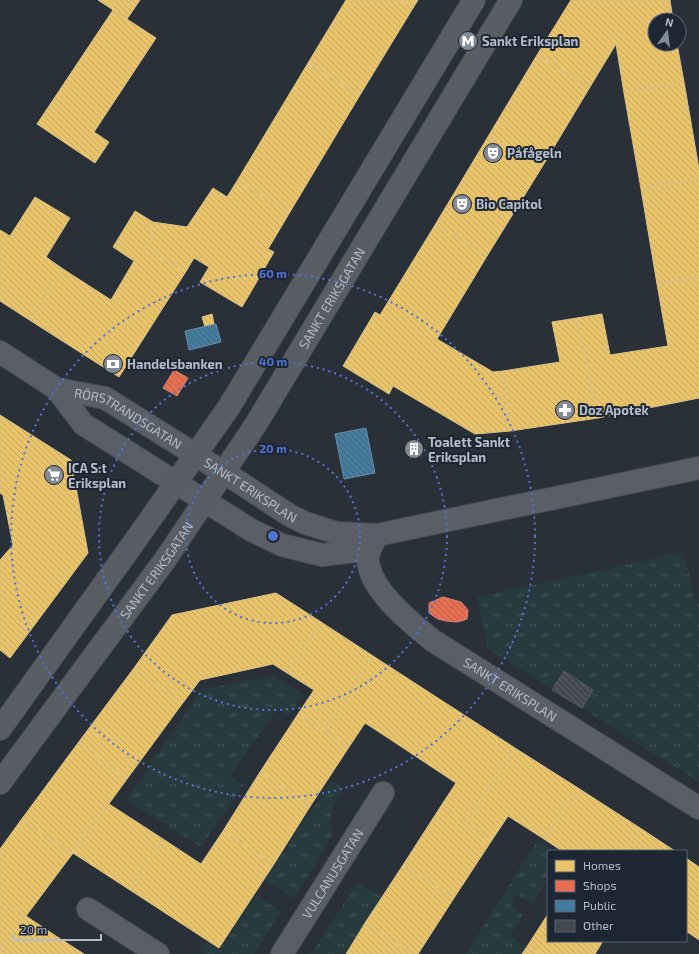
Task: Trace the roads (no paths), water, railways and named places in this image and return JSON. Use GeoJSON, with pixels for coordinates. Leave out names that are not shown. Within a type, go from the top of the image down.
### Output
{"type":"FeatureCollection","features":[{"type":"Feature","properties":{"kind":"main road"},"geometry":{"type":"LineString","coordinates":[[0,729],[177,483],[228,407],[474,0]]}},
{"type":"Feature","properties":{"kind":"main road","name":"SANKT ERIKSGATAN"},"geometry":{"type":"LineString","coordinates":[[0,783],[165,560],[260,418],[511,0]]}},
{"type":"Feature","properties":{"kind":"street","name":"RÖRSTRANDSGATAN"},"geometry":{"type":"LineString","coordinates":[[0,352],[57,389],[83,424],[177,483]]}},
{"type":"Feature","properties":{"kind":"street","name":"RÖRSTRANDSGATAN"},"geometry":{"type":"LineString","coordinates":[[57,389],[105,398],[196,455]]}},
{"type":"Feature","properties":{"kind":"street","name":"SANKT ERIKSPLAN"},"geometry":{"type":"LineString","coordinates":[[196,455],[304,524],[337,533],[377,535],[699,468]]}},
{"type":"Feature","properties":{"kind":"street","name":"SANKT ERIKSPLAN"},"geometry":{"type":"LineString","coordinates":[[177,483],[251,530],[282,545],[322,555],[355,552],[377,535]]}},
{"type":"Feature","properties":{"kind":"street","name":"SANKT ERIKSPLAN"},"geometry":{"type":"LineString","coordinates":[[377,535],[370,548],[368,561],[375,580],[382,592],[402,614],[432,640],[699,808]]}},
{"type":"Feature","properties":{"kind":"street","name":"VULCANUSGATAN"},"geometry":{"type":"LineString","coordinates":[[282,954],[384,793]]}},
{"type":"Feature","properties":{"kind":"street"},"geometry":{"type":"LineString","coordinates":[[88,909],[158,954]]}},
{"type":"Feature","properties":{"kind":"place","name":"Sankt Eriksplan"},"geometry":{"type":"Point","coordinates":[468,41]}},
{"type":"Feature","properties":{"kind":"place","name":"Påfågeln"},"geometry":{"type":"Point","coordinates":[493,153]}},
{"type":"Feature","properties":{"kind":"place","name":"Bio Capitol"},"geometry":{"type":"Point","coordinates":[462,204]}},
{"type":"Feature","properties":{"kind":"place","name":"Handelsbanken"},"geometry":{"type":"Point","coordinates":[113,364]}},
{"type":"Feature","properties":{"kind":"place","name":"Doz Apotek"},"geometry":{"type":"Point","coordinates":[565,410]}},
{"type":"Feature","properties":{"kind":"place","name":"Toalett Sankt Eriksplan"},"geometry":{"type":"Point","coordinates":[414,449]}},
{"type":"Feature","properties":{"kind":"place","name":"ICA S:t Eriksplan"},"geometry":{"type":"Point","coordinates":[54,475]}}]}
